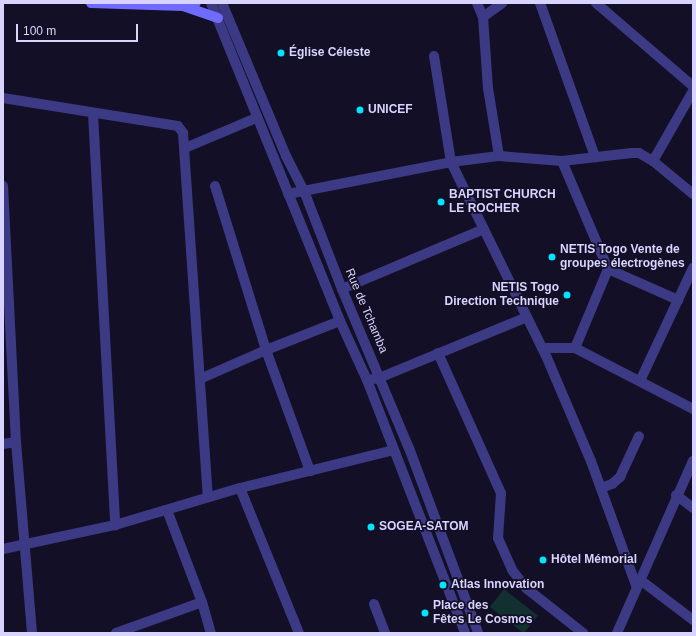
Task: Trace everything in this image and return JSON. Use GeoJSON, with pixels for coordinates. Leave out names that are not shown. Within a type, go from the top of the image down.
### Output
{"type":"FeatureCollection","features":[{"type":"Feature","properties":{"kind":"main road"},"geometry":{"type":"LineString","coordinates":[[90,3],[183,6],[218,18]]}},
{"type":"Feature","properties":{"kind":"main road"},"geometry":{"type":"LineString","coordinates":[[183,6],[196,3]]}},
{"type":"Feature","properties":{"kind":"street"},"geometry":{"type":"LineString","coordinates":[[211,3],[256,118],[340,321],[367,380],[465,633]]}},
{"type":"Feature","properties":{"kind":"street","name":"Rue de Tchamba"},"geometry":{"type":"LineString","coordinates":[[222,3],[286,156],[304,191],[342,289],[409,448],[478,633]]}},
{"type":"Feature","properties":{"kind":"street"},"geometry":{"type":"LineString","coordinates":[[477,3],[483,17],[488,88],[499,156]]}},
{"type":"Feature","properties":{"kind":"street"},"geometry":{"type":"LineString","coordinates":[[483,17],[502,3]]}},
{"type":"Feature","properties":{"kind":"street"},"geometry":{"type":"LineString","coordinates":[[540,3],[595,156]]}},
{"type":"Feature","properties":{"kind":"street"},"geometry":{"type":"LineString","coordinates":[[596,3],[693,86]]}},
{"type":"Feature","properties":{"kind":"street"},"geometry":{"type":"LineString","coordinates":[[434,56],[451,162],[482,230],[542,348],[601,488],[638,582],[693,620]]}},
{"type":"Feature","properties":{"kind":"street"},"geometry":{"type":"LineString","coordinates":[[653,161],[693,91]]}},
{"type":"Feature","properties":{"kind":"street"},"geometry":{"type":"LineString","coordinates":[[3,98],[93,114],[178,126],[183,133],[202,378],[208,497]]}},
{"type":"Feature","properties":{"kind":"street"},"geometry":{"type":"LineString","coordinates":[[93,114],[115,525]]}},
{"type":"Feature","properties":{"kind":"street"},"geometry":{"type":"LineString","coordinates":[[185,148],[256,118]]}},
{"type":"Feature","properties":{"kind":"street"},"geometry":{"type":"LineString","coordinates":[[288,194],[451,162],[499,156],[562,161],[595,156],[632,153],[639,153],[653,161],[693,194]]}},
{"type":"Feature","properties":{"kind":"street"},"geometry":{"type":"LineString","coordinates":[[562,161],[608,269],[678,300]]}},
{"type":"Feature","properties":{"kind":"street"},"geometry":{"type":"LineString","coordinates":[[3,186],[7,350],[26,546],[32,633]]}},
{"type":"Feature","properties":{"kind":"street"},"geometry":{"type":"LineString","coordinates":[[215,186],[266,350],[310,471]]}},
{"type":"Feature","properties":{"kind":"street"},"geometry":{"type":"LineString","coordinates":[[342,289],[482,230]]}},
{"type":"Feature","properties":{"kind":"street"},"geometry":{"type":"LineString","coordinates":[[640,381],[693,268]]}},
{"type":"Feature","properties":{"kind":"street"},"geometry":{"type":"LineString","coordinates":[[575,348],[608,269]]}},
{"type":"Feature","properties":{"kind":"street"},"geometry":{"type":"LineString","coordinates":[[367,380],[379,378],[527,317]]}},
{"type":"Feature","properties":{"kind":"street"},"geometry":{"type":"LineString","coordinates":[[202,378],[266,350],[340,321]]}},
{"type":"Feature","properties":{"kind":"street"},"geometry":{"type":"LineString","coordinates":[[542,348],[575,348],[693,409]]}},
{"type":"Feature","properties":{"kind":"street"},"geometry":{"type":"LineString","coordinates":[[438,353],[501,493],[498,538],[512,570],[526,588],[583,633]]}},
{"type":"Feature","properties":{"kind":"street"},"geometry":{"type":"LineString","coordinates":[[601,488],[612,484],[620,476],[639,436]]}},
{"type":"Feature","properties":{"kind":"street"},"geometry":{"type":"LineString","coordinates":[[3,444],[16,442]]}},
{"type":"Feature","properties":{"kind":"street"},"geometry":{"type":"LineString","coordinates":[[3,549],[26,546],[115,525],[240,488],[393,450]]}},
{"type":"Feature","properties":{"kind":"street"},"geometry":{"type":"LineString","coordinates":[[617,633],[676,494],[693,461]]}},
{"type":"Feature","properties":{"kind":"street"},"geometry":{"type":"LineString","coordinates":[[240,488],[300,633]]}},
{"type":"Feature","properties":{"kind":"street"},"geometry":{"type":"LineString","coordinates":[[676,494],[693,508]]}},
{"type":"Feature","properties":{"kind":"street"},"geometry":{"type":"LineString","coordinates":[[167,510],[202,602],[211,633]]}},
{"type":"Feature","properties":{"kind":"street"},"geometry":{"type":"LineString","coordinates":[[116,633],[202,602]]}},
{"type":"Feature","properties":{"kind":"street"},"geometry":{"type":"LineString","coordinates":[[374,604],[385,633]]}},
{"type":"Feature","properties":{"kind":"green space"},"geometry":{"type":"Polygon","coordinates":[[[504,589],[538,615],[523,633],[490,607],[504,589]]]}},
{"type":"Feature","properties":{"kind":"place","name":"Église Céleste"},"geometry":{"type":"Point","coordinates":[281,53]}},
{"type":"Feature","properties":{"kind":"place","name":"UNICEF"},"geometry":{"type":"Point","coordinates":[360,110]}},
{"type":"Feature","properties":{"kind":"place","name":"BAPTIST CHURCH LE ROCHER"},"geometry":{"type":"Point","coordinates":[441,202]}},
{"type":"Feature","properties":{"kind":"place","name":"NETIS Togo Vente de groupes électrogènes"},"geometry":{"type":"Point","coordinates":[552,257]}},
{"type":"Feature","properties":{"kind":"place","name":"NETIS Togo Direction Technique"},"geometry":{"type":"Point","coordinates":[567,295]}},
{"type":"Feature","properties":{"kind":"place","name":"SOGEA-SATOM"},"geometry":{"type":"Point","coordinates":[371,527]}},
{"type":"Feature","properties":{"kind":"place","name":"Hôtel Mémorial"},"geometry":{"type":"Point","coordinates":[543,560]}},
{"type":"Feature","properties":{"kind":"place","name":"Atlas Innovation"},"geometry":{"type":"Point","coordinates":[443,585]}},
{"type":"Feature","properties":{"kind":"place","name":"Place des Fêtes Le Cosmos"},"geometry":{"type":"Point","coordinates":[425,613]}}]}
